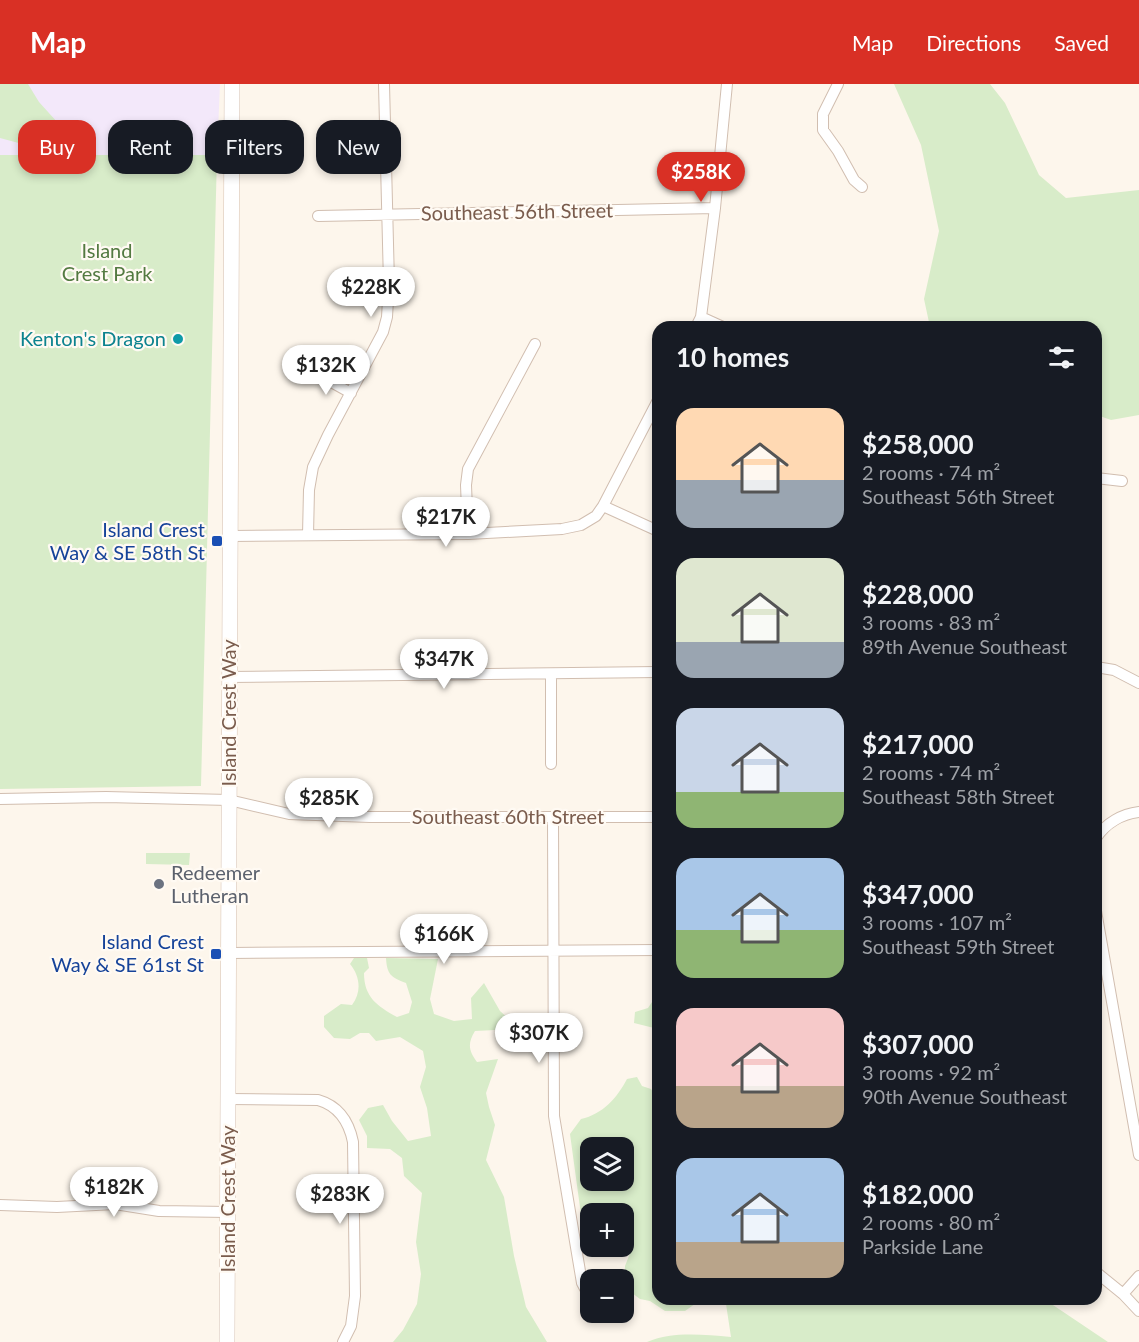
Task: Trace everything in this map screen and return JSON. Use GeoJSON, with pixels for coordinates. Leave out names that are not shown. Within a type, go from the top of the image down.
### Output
{"type":"FeatureCollection","features":[{"type":"Feature","properties":{"kind":"main road","name":"Island Crest Way"},"geometry":{"type":"LineString","coordinates":[[227,1342],[232,84]]}},
{"type":"Feature","properties":{"kind":"street"},"geometry":{"type":"LineString","coordinates":[[308,535],[309,490],[313,467],[383,332],[387,317],[389,283],[384,84]]}},
{"type":"Feature","properties":{"kind":"street"},"geometry":{"type":"LineString","coordinates":[[699,321],[715,208],[727,84]]}},
{"type":"Feature","properties":{"kind":"street"},"geometry":{"type":"LineString","coordinates":[[838,84],[823,114],[823,130],[854,180],[862,187]]}},
{"type":"Feature","properties":{"kind":"street","name":"Southeast 56th Street"},"geometry":{"type":"LineString","coordinates":[[318,216],[715,208]]}},
{"type":"Feature","properties":{"kind":"street"},"geometry":{"type":"LineString","coordinates":[[468,534],[466,485],[468,469],[535,344]]}},
{"type":"Feature","properties":{"kind":"street"},"geometry":{"type":"LineString","coordinates":[[315,373],[351,393]]}},
{"type":"Feature","properties":{"kind":"street"},"geometry":{"type":"LineString","coordinates":[[230,536],[468,534],[562,529],[581,525],[596,516],[603,506],[652,411]]}},
{"type":"Feature","properties":{"kind":"street"},"geometry":{"type":"LineString","coordinates":[[1102,479],[1122,481]]}},
{"type":"Feature","properties":{"kind":"street"},"geometry":{"type":"LineString","coordinates":[[603,506],[652,528]]}},
{"type":"Feature","properties":{"kind":"street"},"geometry":{"type":"LineString","coordinates":[[1102,668],[1114,670],[1139,683]]}},
{"type":"Feature","properties":{"kind":"street"},"geometry":{"type":"LineString","coordinates":[[229,678],[652,672]]}},
{"type":"Feature","properties":{"kind":"street"},"geometry":{"type":"LineString","coordinates":[[551,675],[551,764]]}},
{"type":"Feature","properties":{"kind":"street","name":"Southeast 60th Street"},"geometry":{"type":"LineString","coordinates":[[0,799],[106,797],[229,800],[289,814],[370,817],[652,817]]}},
{"type":"Feature","properties":{"kind":"street"},"geometry":{"type":"LineString","coordinates":[[1102,830],[1114,820],[1139,812]]}},
{"type":"Feature","properties":{"kind":"street"},"geometry":{"type":"LineString","coordinates":[[553,818],[554,1116],[580,1271]]}},
{"type":"Feature","properties":{"kind":"street"},"geometry":{"type":"LineString","coordinates":[[1102,945],[1139,1155]]}},
{"type":"Feature","properties":{"kind":"street"},"geometry":{"type":"LineString","coordinates":[[230,953],[652,950]]}},
{"type":"Feature","properties":{"kind":"street"},"geometry":{"type":"LineString","coordinates":[[229,1099],[312,1099],[328,1103],[347,1122],[353,1142],[355,1296],[351,1326],[344,1342]]}},
{"type":"Feature","properties":{"kind":"street"},"geometry":{"type":"LineString","coordinates":[[0,1205],[57,1207],[115,1204],[159,1210],[228,1212]]}},
{"type":"Feature","properties":{"kind":"street"},"geometry":{"type":"LineString","coordinates":[[1123,1294],[1139,1276]]}},
{"type":"Feature","properties":{"kind":"street"},"geometry":{"type":"LineString","coordinates":[[1102,1277],[1139,1311]]}},
{"type":"Feature","properties":{"kind":"shaded area"},"geometry":{"type":"Polygon","coordinates":[[[0,84],[220,84],[218,120],[205,120],[205,155],[193,155],[193,120],[108,120],[108,155],[96,155],[96,120],[18,120],[18,155],[0,155],[0,84]]]}},
{"type":"Feature","properties":{"kind":"green space"},"geometry":{"type":"Polygon","coordinates":[[[0,84],[28,84],[39,102],[55,120],[18,120],[18,143],[0,138],[0,84]]]}},
{"type":"Feature","properties":{"kind":"green space"},"geometry":{"type":"Polygon","coordinates":[[[894,84],[990,84],[1005,103],[1039,175],[1066,198],[1139,190],[1139,415],[1111,420],[1102,417],[1102,321],[929,321],[924,299],[939,231],[921,145],[894,84]]]}},
{"type":"Feature","properties":{"kind":"green space","name":"Island Crest Park"},"geometry":{"type":"Polygon","coordinates":[[[0,155],[18,155],[18,174],[96,174],[96,155],[108,155],[108,174],[193,174],[193,155],[205,155],[205,174],[217,174],[201,786],[0,789],[0,155]]]}},
{"type":"Feature","properties":{"kind":"green space"},"geometry":{"type":"Polygon","coordinates":[[[146,853],[190,853],[189,865],[146,864],[146,853]]]}},
{"type":"Feature","properties":{"kind":"green space"},"geometry":{"type":"Polygon","coordinates":[[[354,958],[367,958],[369,968],[364,973],[369,995],[383,1009],[397,1017],[409,1013],[412,1002],[406,983],[393,977],[389,972],[386,958],[438,959],[430,999],[434,1014],[454,1021],[472,1019],[471,998],[484,983],[500,1011],[511,1021],[536,1018],[537,1028],[475,1031],[470,1047],[477,1062],[498,1059],[486,1093],[495,1125],[486,1160],[504,1197],[526,1307],[547,1342],[393,1342],[403,1330],[417,1304],[421,1274],[416,1242],[422,1193],[404,1176],[402,1158],[390,1149],[367,1148],[367,1136],[359,1120],[368,1108],[383,1105],[408,1141],[431,1136],[427,1108],[420,1087],[426,1067],[423,1051],[400,1037],[376,1041],[369,1033],[360,1033],[350,1039],[334,1038],[324,1027],[324,1016],[341,1004],[352,1005],[355,1000],[358,984],[356,974],[350,964],[354,958]]]}},
{"type":"Feature","properties":{"kind":"green space"},"geometry":{"type":"Polygon","coordinates":[[[652,1002],[652,1028],[634,1023],[635,1012],[648,1008],[652,1002]]]}},
{"type":"Feature","properties":{"kind":"green space"},"geometry":{"type":"Polygon","coordinates":[[[637,1077],[642,1086],[652,1091],[652,1302],[634,1294],[634,1269],[625,1269],[628,1257],[634,1257],[634,1203],[580,1203],[580,1207],[570,1134],[581,1119],[589,1117],[619,1093],[627,1079],[637,1077]]]}},
{"type":"Feature","properties":{"kind":"green space"},"geometry":{"type":"Polygon","coordinates":[[[656,1305],[694,1305],[685,1311],[665,1311],[656,1305]]]}},
{"type":"Feature","properties":{"kind":"green space"},"geometry":{"type":"Polygon","coordinates":[[[726,1305],[1053,1305],[1108,1342],[647,1342],[678,1335],[731,1337],[726,1305]]]}},
{"type":"Feature","properties":{"kind":"place","name":"Kenton's Dragon"},"geometry":{"type":"Point","coordinates":[178,339]}},
{"type":"Feature","properties":{"kind":"place","name":"Island Crest Way & SE 58th St"},"geometry":{"type":"Point","coordinates":[217,541]}},
{"type":"Feature","properties":{"kind":"place","name":"Redeemer Lutheran"},"geometry":{"type":"Point","coordinates":[159,884]}},
{"type":"Feature","properties":{"kind":"place","name":"Island Crest Way & SE 61st St"},"geometry":{"type":"Point","coordinates":[216,954]}}]}
